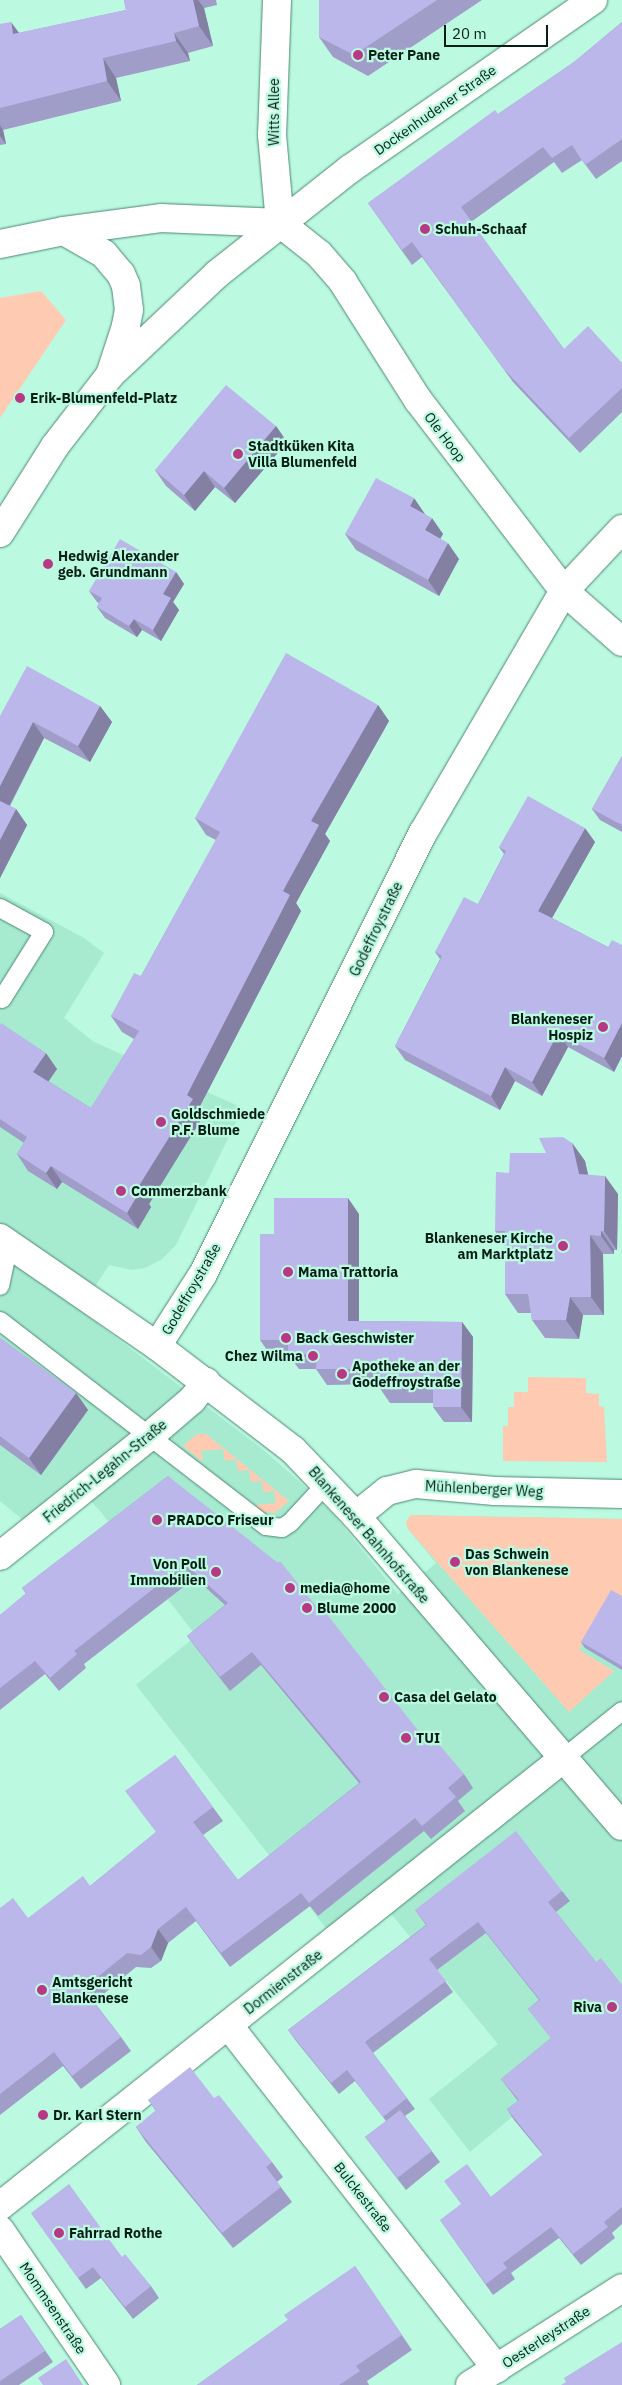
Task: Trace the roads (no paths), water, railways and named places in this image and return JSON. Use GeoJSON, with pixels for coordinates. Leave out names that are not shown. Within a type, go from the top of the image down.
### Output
{"type":"FeatureCollection","features":[{"type":"Feature","properties":{"kind":"street","name":"Witts Allee"},"geometry":{"type":"LineString","coordinates":[[277,0],[272,135],[280,223]]}},
{"type":"Feature","properties":{"kind":"street","name":"Dockenhudener Straße"},"geometry":{"type":"LineString","coordinates":[[280,223],[350,169],[592,0]]}},
{"type":"Feature","properties":{"kind":"street"},"geometry":{"type":"LineString","coordinates":[[0,244],[64,231],[162,218],[280,223]]}},
{"type":"Feature","properties":{"kind":"street"},"geometry":{"type":"LineString","coordinates":[[0,533],[55,446],[110,375],[218,274],[280,223]]}},
{"type":"Feature","properties":{"kind":"street","name":"Ole Hoop"},"geometry":{"type":"LineString","coordinates":[[280,223],[319,254],[343,282],[418,400],[564,591],[622,642]]}},
{"type":"Feature","properties":{"kind":"street"},"geometry":{"type":"LineString","coordinates":[[64,231],[104,254],[121,274],[126,286],[129,310],[126,326],[110,375]]}},
{"type":"Feature","properties":{"kind":"street","name":"Godeffroystraße"},"geometry":{"type":"LineString","coordinates":[[157,1346],[203,1274],[424,832],[564,591],[622,529]]}},
{"type":"Feature","properties":{"kind":"street","name":"Blankeneser Bahnhofstraße"},"geometry":{"type":"LineString","coordinates":[[4,1241],[157,1346],[257,1420],[327,1483],[566,1757],[622,1826]]}},
{"type":"Feature","properties":{"kind":"street","name":"Friedrich-Legahn-Straße"},"geometry":{"type":"LineString","coordinates":[[0,1556],[151,1435],[192,1400],[206,1382]]}},
{"type":"Feature","properties":{"kind":"street","name":"Mühlenberger Weg"},"geometry":{"type":"LineString","coordinates":[[356,1516],[387,1490],[416,1484],[495,1491],[622,1494]]}},
{"type":"Feature","properties":{"kind":"street","name":"Dormienstraße"},"geometry":{"type":"LineString","coordinates":[[0,2206],[566,1757]]}},
{"type":"Feature","properties":{"kind":"street","name":"Bulckestraße"},"geometry":{"type":"LineString","coordinates":[[229,2026],[497,2369]]}},
{"type":"Feature","properties":{"kind":"street","name":"Mommsenstraße"},"geometry":{"type":"LineString","coordinates":[[0,2230],[106,2385]]}},
{"type":"Feature","properties":{"kind":"street","name":"Oesterleystraße"},"geometry":{"type":"LineString","coordinates":[[470,2385],[622,2288]]}},
{"type":"Feature","properties":{"kind":"lane"},"geometry":{"type":"LineString","coordinates":[[0,908],[44,932],[2,1000]]}},
{"type":"Feature","properties":{"kind":"lane"},"geometry":{"type":"LineString","coordinates":[[0,1286],[4,1241]]}},
{"type":"Feature","properties":{"kind":"lane"},"geometry":{"type":"LineString","coordinates":[[0,1321],[151,1435],[266,1526],[282,1528],[290,1523],[327,1483]]}},
{"type":"Feature","properties":{"kind":"lane"},"geometry":{"type":"LineString","coordinates":[[566,1757],[622,1710]]}},
{"type":"Feature","properties":{"kind":"place","name":"Peter Pane"},"geometry":{"type":"Point","coordinates":[358,55]}},
{"type":"Feature","properties":{"kind":"place","name":"Schuh-Schaaf"},"geometry":{"type":"Point","coordinates":[425,229]}},
{"type":"Feature","properties":{"kind":"place","name":"Erik-Blumenfeld-Platz"},"geometry":{"type":"Point","coordinates":[20,398]}},
{"type":"Feature","properties":{"kind":"place","name":"Stadtküken Kita Villa Blumenfeld"},"geometry":{"type":"Point","coordinates":[238,454]}},
{"type":"Feature","properties":{"kind":"place","name":"Hedwig Alexander geb. Grundmann"},"geometry":{"type":"Point","coordinates":[48,564]}},
{"type":"Feature","properties":{"kind":"place","name":"Blankeneser Hospiz"},"geometry":{"type":"Point","coordinates":[603,1027]}},
{"type":"Feature","properties":{"kind":"place","name":"Goldschmiede P.F. Blume"},"geometry":{"type":"Point","coordinates":[161,1122]}},
{"type":"Feature","properties":{"kind":"place","name":"Commerzbank"},"geometry":{"type":"Point","coordinates":[121,1191]}},
{"type":"Feature","properties":{"kind":"place","name":"Blankeneser Kirche am Marktplatz"},"geometry":{"type":"Point","coordinates":[563,1246]}},
{"type":"Feature","properties":{"kind":"place","name":"Mama Trattoria"},"geometry":{"type":"Point","coordinates":[288,1272]}},
{"type":"Feature","properties":{"kind":"place","name":"Back Geschwister"},"geometry":{"type":"Point","coordinates":[286,1338]}},
{"type":"Feature","properties":{"kind":"place","name":"Chez Wilma"},"geometry":{"type":"Point","coordinates":[313,1356]}},
{"type":"Feature","properties":{"kind":"place","name":"Apotheke an der Godeffroystraße"},"geometry":{"type":"Point","coordinates":[342,1374]}},
{"type":"Feature","properties":{"kind":"place","name":"PRADCO Friseur"},"geometry":{"type":"Point","coordinates":[157,1520]}},
{"type":"Feature","properties":{"kind":"place","name":"Das Schwein von Blankenese"},"geometry":{"type":"Point","coordinates":[455,1562]}},
{"type":"Feature","properties":{"kind":"place","name":"Von Poll Immobilien"},"geometry":{"type":"Point","coordinates":[216,1572]}},
{"type":"Feature","properties":{"kind":"place","name":"media@home"},"geometry":{"type":"Point","coordinates":[290,1588]}},
{"type":"Feature","properties":{"kind":"place","name":"Blume 2000"},"geometry":{"type":"Point","coordinates":[307,1608]}},
{"type":"Feature","properties":{"kind":"place","name":"Casa del Gelato"},"geometry":{"type":"Point","coordinates":[384,1697]}},
{"type":"Feature","properties":{"kind":"place","name":"TUI"},"geometry":{"type":"Point","coordinates":[406,1738]}},
{"type":"Feature","properties":{"kind":"place","name":"Amtsgericht Blankenese"},"geometry":{"type":"Point","coordinates":[42,1990]}},
{"type":"Feature","properties":{"kind":"place","name":"Riva"},"geometry":{"type":"Point","coordinates":[612,2007]}},
{"type":"Feature","properties":{"kind":"place","name":"Dr. Karl Stern"},"geometry":{"type":"Point","coordinates":[43,2115]}},
{"type":"Feature","properties":{"kind":"place","name":"Fahrrad Rothe"},"geometry":{"type":"Point","coordinates":[59,2233]}}]}
